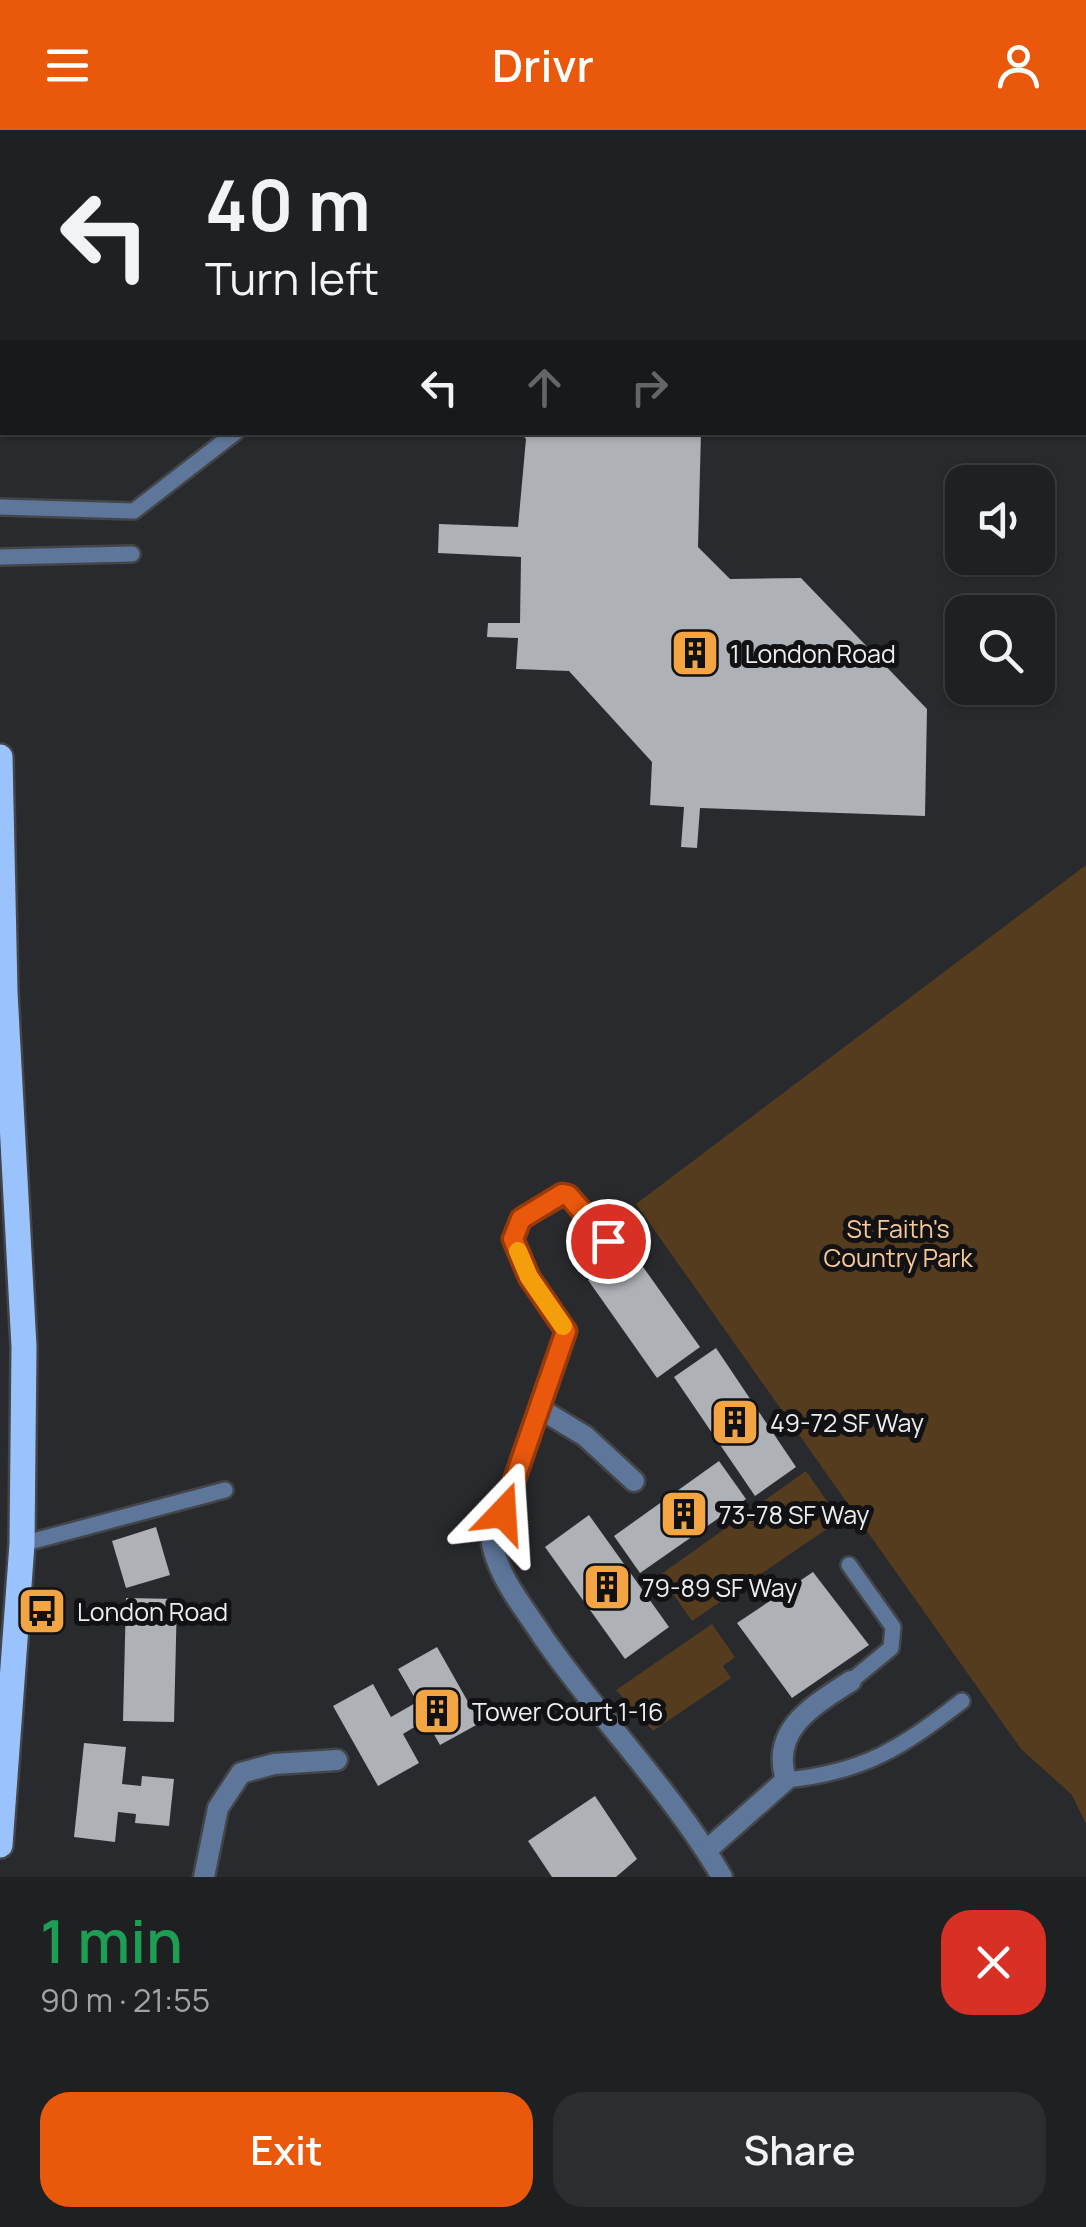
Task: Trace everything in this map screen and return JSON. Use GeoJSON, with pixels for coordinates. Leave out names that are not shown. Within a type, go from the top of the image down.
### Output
{"type":"FeatureCollection","features":[{"type":"Feature","properties":{"kind":"main road"},"geometry":{"type":"LineString","coordinates":[[0,757],[3,992],[24,1348],[22,1544],[0,1845]]}},
{"type":"Feature","properties":{"kind":"street"},"geometry":{"type":"LineString","coordinates":[[566,1331],[542,1410],[492,1544],[498,1570],[588,1701],[706,1850],[722,1877]]}},
{"type":"Feature","properties":{"kind":"street"},"geometry":{"type":"LineString","coordinates":[[542,1410],[604,1450],[634,1481]]}},
{"type":"Feature","properties":{"kind":"street"},"geometry":{"type":"LineString","coordinates":[[706,1850],[786,1780],[783,1752],[795,1720],[851,1682]]}},
{"type":"Feature","properties":{"kind":"street"},"geometry":{"type":"LineString","coordinates":[[204,1877],[218,1808],[241,1773],[274,1764],[337,1760]]}},
{"type":"Feature","properties":{"kind":"lane"},"geometry":{"type":"LineString","coordinates":[[0,507],[134,511],[232,435]]}},
{"type":"Feature","properties":{"kind":"lane"},"geometry":{"type":"LineString","coordinates":[[0,557],[132,554]]}},
{"type":"Feature","properties":{"kind":"lane"},"geometry":{"type":"LineString","coordinates":[[566,1331],[529,1277],[513,1239],[518,1222],[562,1194],[568,1195],[608,1241]]}},
{"type":"Feature","properties":{"kind":"lane"},"geometry":{"type":"LineString","coordinates":[[22,1544],[225,1490]]}},
{"type":"Feature","properties":{"kind":"lane"},"geometry":{"type":"LineString","coordinates":[[849,1565],[893,1627],[891,1648],[851,1682]]}},
{"type":"Feature","properties":{"kind":"lane"},"geometry":{"type":"LineString","coordinates":[[786,1780],[866,1766],[914,1738],[962,1701]]}},
{"type":"Feature","properties":{"kind":"green space","name":"St Faith's Country Park"},"geometry":{"type":"Polygon","coordinates":[[[1086,865],[1086,1824],[1072,1795],[1021,1749],[636,1204],[1086,865]]]}},
{"type":"Feature","properties":{"kind":"green space"},"geometry":{"type":"Polygon","coordinates":[[[806,1471],[840,1520],[692,1621],[660,1575],[806,1471]]]}},
{"type":"Feature","properties":{"kind":"green space"},"geometry":{"type":"Polygon","coordinates":[[[712,1624],[735,1657],[723,1666],[731,1678],[653,1731],[616,1690],[712,1624]]]}},
{"type":"Feature","properties":{"kind":"building","name":"1 London Road"},"geometry":{"type":"Polygon","coordinates":[[[523,435],[701,435],[698,547],[730,579],[801,578],[927,709],[925,816],[700,808],[697,848],[681,847],[684,807],[650,805],[652,762],[569,671],[516,669],[518,638],[487,637],[488,623],[520,623],[521,557],[438,553],[439,524],[518,527],[526,439],[523,435]]]}},
{"type":"Feature","properties":{"kind":"building"},"geometry":{"type":"Polygon","coordinates":[[[631,1250],[700,1347],[657,1378],[588,1280],[631,1250]]]}},
{"type":"Feature","properties":{"kind":"building","name":"49-72 SF Way"},"geometry":{"type":"Polygon","coordinates":[[[716,1348],[796,1467],[755,1496],[674,1377],[716,1348]]]}},
{"type":"Feature","properties":{"kind":"building","name":"73-78 SF Way"},"geometry":{"type":"Polygon","coordinates":[[[719,1461],[746,1499],[640,1573],[614,1536],[719,1461]]]}},
{"type":"Feature","properties":{"kind":"building","name":"79-89 SF Way"},"geometry":{"type":"Polygon","coordinates":[[[589,1515],[669,1627],[625,1659],[545,1547],[589,1515]]]}},
{"type":"Feature","properties":{"kind":"building"},"geometry":{"type":"Polygon","coordinates":[[[156,1527],[170,1575],[126,1588],[112,1541],[156,1527]]]}},
{"type":"Feature","properties":{"kind":"building"},"geometry":{"type":"Polygon","coordinates":[[[813,1572],[869,1645],[792,1698],[737,1623],[813,1572]]]}},
{"type":"Feature","properties":{"kind":"building"},"geometry":{"type":"Polygon","coordinates":[[[126,1598],[177,1599],[174,1722],[123,1721],[126,1598]]]}},
{"type":"Feature","properties":{"kind":"building","name":"Tower Court 1-16"},"geometry":{"type":"Polygon","coordinates":[[[437,1647],[480,1723],[440,1745],[426,1720],[403,1734],[419,1763],[378,1786],[333,1706],[373,1684],[391,1717],[417,1702],[398,1669],[437,1647]]]}},
{"type":"Feature","properties":{"kind":"building"},"geometry":{"type":"Polygon","coordinates":[[[84,1743],[126,1747],[122,1784],[141,1786],[142,1776],[174,1779],[169,1826],[135,1823],[136,1814],[118,1812],[115,1842],[74,1837],[84,1743]]]}},
{"type":"Feature","properties":{"kind":"building"},"geometry":{"type":"Polygon","coordinates":[[[595,1796],[637,1859],[616,1877],[552,1877],[528,1841],[595,1796]]]}},
{"type":"Feature","properties":{"kind":"slow traffic"},"geometry":{"type":"LineString","coordinates":[[518,1251],[529,1277],[563,1326]]}},
{"type":"Feature","properties":{"kind":"place","name":"1 London Road"},"geometry":{"type":"Point","coordinates":[695,653]}},
{"type":"Feature","properties":{"kind":"place","name":"49-72 SF Way"},"geometry":{"type":"Point","coordinates":[735,1422]}},
{"type":"Feature","properties":{"kind":"place","name":"73-78 SF Way"},"geometry":{"type":"Point","coordinates":[684,1514]}},
{"type":"Feature","properties":{"kind":"place","name":"79-89 SF Way"},"geometry":{"type":"Point","coordinates":[607,1587]}},
{"type":"Feature","properties":{"kind":"place","name":"London Road"},"geometry":{"type":"Point","coordinates":[42,1611]}},
{"type":"Feature","properties":{"kind":"place","name":"Tower Court 1-16"},"geometry":{"type":"Point","coordinates":[437,1711]}},
{"type":"Feature","properties":{"kind":"route"},"geometry":{"type":"LineString","coordinates":[[503,1513],[542,1410],[566,1331],[529,1277],[513,1239],[518,1222],[562,1194],[568,1195],[608,1241]]}}]}
